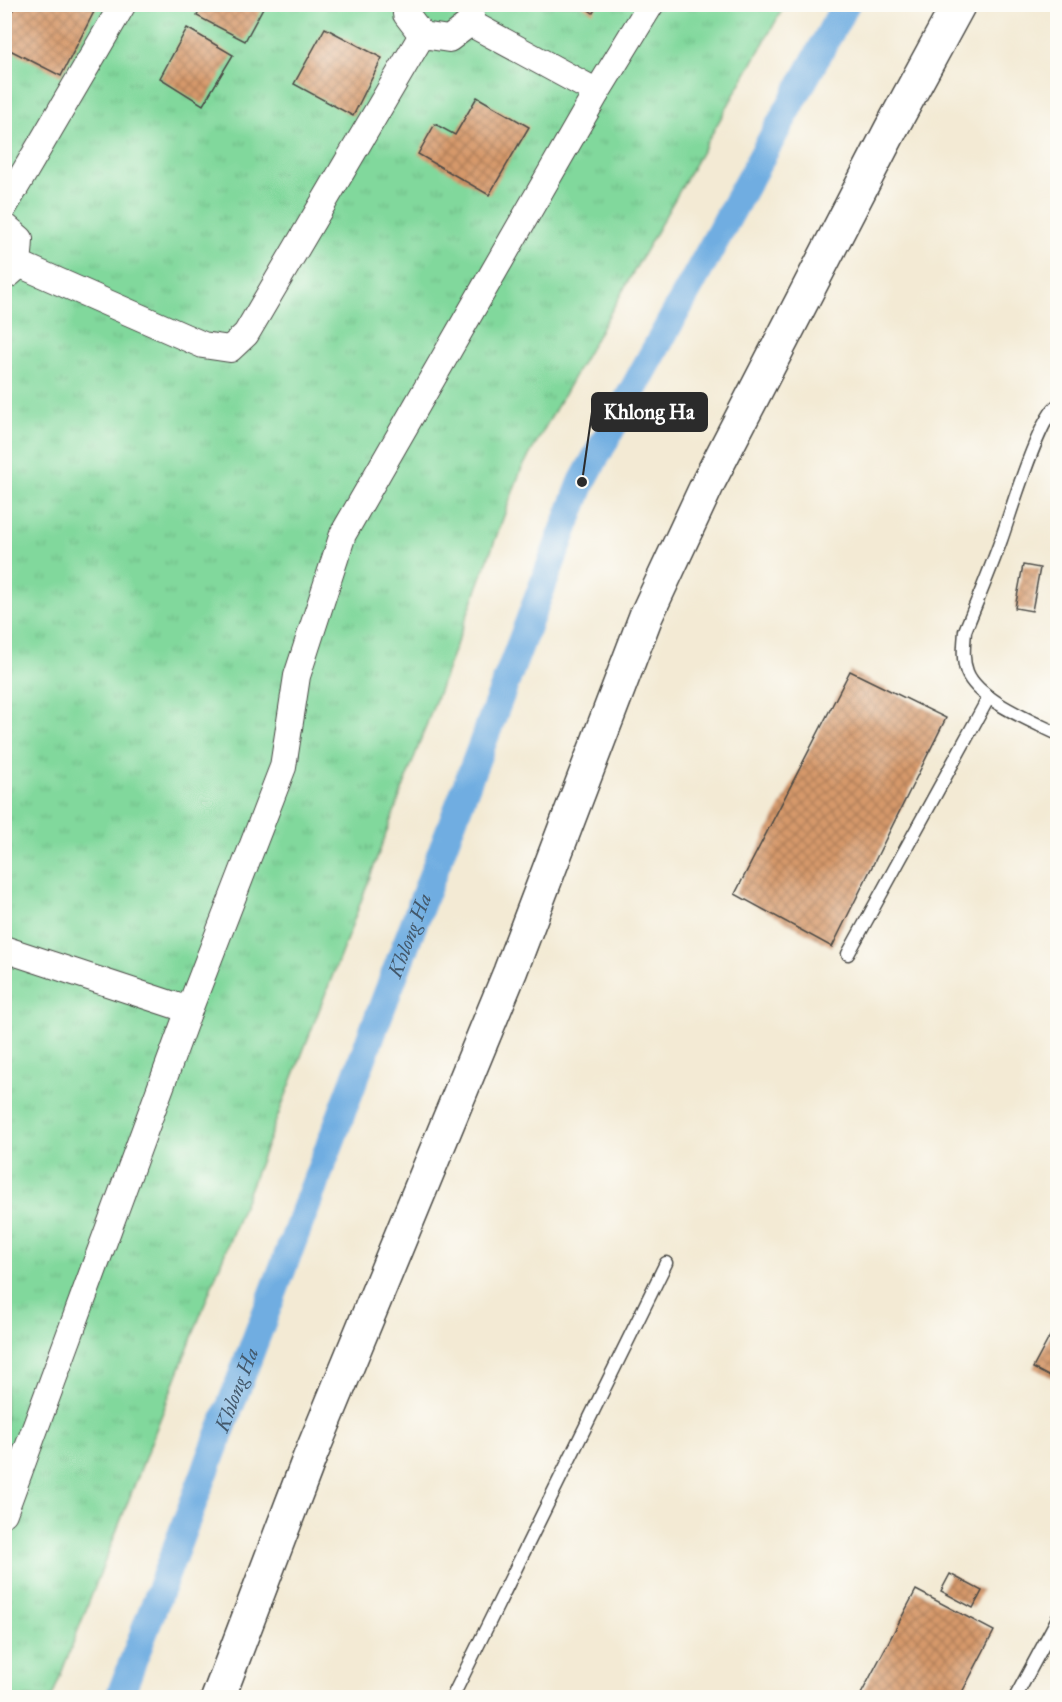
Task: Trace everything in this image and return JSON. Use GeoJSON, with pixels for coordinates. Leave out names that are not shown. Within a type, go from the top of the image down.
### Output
{"type":"FeatureCollection","features":[{"type":"Feature","properties":{"kind":"street"},"geometry":{"type":"LineString","coordinates":[[4,207],[123,4]]}},
{"type":"Feature","properties":{"kind":"street"},"geometry":{"type":"LineString","coordinates":[[408,4],[406,14],[422,35],[449,39],[471,14],[597,92]]}},
{"type":"Feature","properties":{"kind":"street"},"geometry":{"type":"LineString","coordinates":[[4,1513],[189,1010],[283,767],[297,676],[343,534],[597,92],[651,4]]}},
{"type":"Feature","properties":{"kind":"street"},"geometry":{"type":"LineString","coordinates":[[218,1698],[309,1459],[510,972],[646,616],[709,481],[891,129],[959,4]]}},
{"type":"Feature","properties":{"kind":"street"},"geometry":{"type":"LineString","coordinates":[[4,225],[20,239],[12,271],[203,345],[230,349],[246,334],[422,35]]}},
{"type":"Feature","properties":{"kind":"street"},"geometry":{"type":"LineString","coordinates":[[4,949],[189,1010]]}},
{"type":"Feature","properties":{"kind":"lane"},"geometry":{"type":"LineString","coordinates":[[1058,405],[1054,406],[1045,422],[1032,452],[965,631],[963,656],[974,684],[989,697],[1058,734]]}},
{"type":"Feature","properties":{"kind":"lane"},"geometry":{"type":"LineString","coordinates":[[848,954],[989,697]]}},
{"type":"Feature","properties":{"kind":"lane"},"geometry":{"type":"LineString","coordinates":[[452,1698],[666,1263]]}},
{"type":"Feature","properties":{"kind":"lane"},"geometry":{"type":"LineString","coordinates":[[1015,1698],[1058,1618]]}},
{"type":"Feature","properties":{"kind":"green space"},"geometry":{"type":"Polygon","coordinates":[[[5,5],[785,5],[521,470],[351,928],[52,1697],[5,1698],[5,5]]]}},
{"type":"Feature","properties":{"kind":"building"},"geometry":{"type":"Polygon","coordinates":[[[16,4],[98,4],[61,76],[4,47],[4,27],[16,4]]]}},
{"type":"Feature","properties":{"kind":"building"},"geometry":{"type":"Polygon","coordinates":[[[202,4],[265,4],[245,41],[197,16],[202,4]]]}},
{"type":"Feature","properties":{"kind":"building"},"geometry":{"type":"Polygon","coordinates":[[[580,4],[598,4],[593,13],[580,4]]]}},
{"type":"Feature","properties":{"kind":"building"},"geometry":{"type":"Polygon","coordinates":[[[187,28],[233,55],[203,105],[160,78],[187,28]]]}},
{"type":"Feature","properties":{"kind":"building"},"geometry":{"type":"Polygon","coordinates":[[[325,28],[382,58],[353,116],[294,84],[325,28]]]}},
{"type":"Feature","properties":{"kind":"building"},"geometry":{"type":"Polygon","coordinates":[[[477,97],[529,127],[489,195],[418,154],[435,124],[455,135],[477,97]]]}},
{"type":"Feature","properties":{"kind":"building"},"geometry":{"type":"Polygon","coordinates":[[[1023,565],[1040,568],[1032,611],[1015,608],[1023,565]]]}},
{"type":"Feature","properties":{"kind":"building"},"geometry":{"type":"Polygon","coordinates":[[[850,671],[946,718],[832,947],[735,894],[850,671]]]}},
{"type":"Feature","properties":{"kind":"building"},"geometry":{"type":"Polygon","coordinates":[[[1058,1321],[1058,1381],[1033,1368],[1058,1321]]]}},
{"type":"Feature","properties":{"kind":"building"},"geometry":{"type":"Polygon","coordinates":[[[950,1574],[982,1591],[973,1608],[941,1591],[950,1574]]]}},
{"type":"Feature","properties":{"kind":"building"},"geometry":{"type":"Polygon","coordinates":[[[916,1590],[994,1631],[959,1698],[859,1698],[916,1590]]]}},
{"type":"Feature","properties":{"kind":"waterway","name":"Khlong Ha"},"geometry":{"type":"LineString","coordinates":[[119,1698],[582,482],[846,4]]}},
{"type":"Feature","properties":{"kind":"place","name":"Khlong Ha"},"geometry":{"type":"Point","coordinates":[582,482]}}]}
